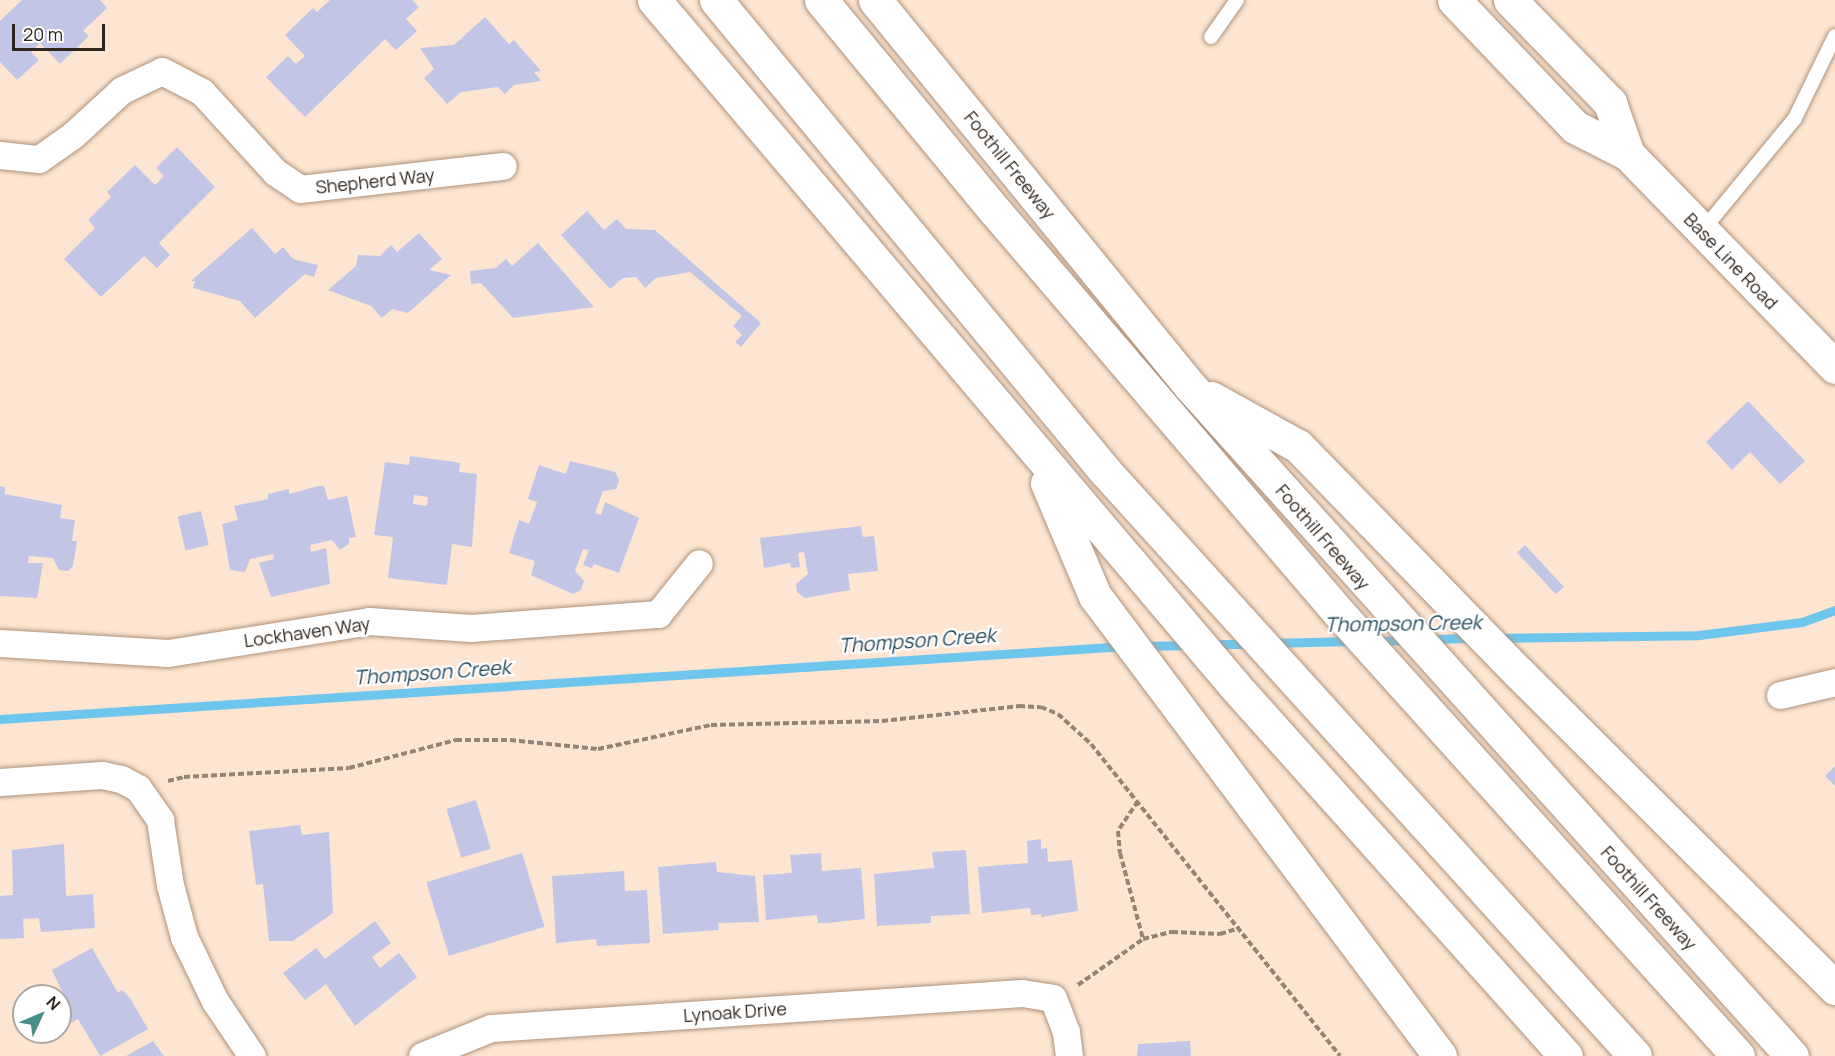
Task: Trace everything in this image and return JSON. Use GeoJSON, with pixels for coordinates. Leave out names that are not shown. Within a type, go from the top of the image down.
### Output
{"type":"FeatureCollection","features":[{"type":"Feature","properties":{"kind":"main road"},"geometry":{"type":"LineString","coordinates":[[654,0],[1035,454],[1234,686],[1566,1056]]}},
{"type":"Feature","properties":{"kind":"main road"},"geometry":{"type":"LineString","coordinates":[[716,0],[1105,471],[1635,1056]]}},
{"type":"Feature","properties":{"kind":"main road"},"geometry":{"type":"LineString","coordinates":[[821,0],[995,211],[1339,613],[1738,1056]]}},
{"type":"Feature","properties":{"kind":"main road","name":"Foothill Freeway"},"geometry":{"type":"LineString","coordinates":[[875,0],[1189,385],[1393,616],[1792,1056]]}},
{"type":"Feature","properties":{"kind":"main road","name":"Base Line Road"},"geometry":{"type":"LineString","coordinates":[[1454,0],[1575,127],[1628,154],[1835,367]]}},
{"type":"Feature","properties":{"kind":"main road","name":"Base Line Road"},"geometry":{"type":"LineString","coordinates":[[1510,0],[1610,103],[1628,154]]}},
{"type":"Feature","properties":{"kind":"main road"},"geometry":{"type":"LineString","coordinates":[[1189,385],[1298,446],[1518,672],[1835,988]]}},
{"type":"Feature","properties":{"kind":"main road"},"geometry":{"type":"LineString","coordinates":[[1035,454],[1095,596],[1440,1056]]}},
{"type":"Feature","properties":{"kind":"street","name":"Shepherd Way"},"geometry":{"type":"LineString","coordinates":[[0,155],[39,159],[73,135],[122,90],[162,71],[202,92],[275,172],[300,189],[503,166]]}},
{"type":"Feature","properties":{"kind":"street","name":"Lockhaven Way"},"geometry":{"type":"LineString","coordinates":[[0,643],[168,653],[369,621],[471,628],[658,614],[699,563]]}},
{"type":"Feature","properties":{"kind":"street"},"geometry":{"type":"LineString","coordinates":[[1779,695],[1835,682]]}},
{"type":"Feature","properties":{"kind":"street"},"geometry":{"type":"LineString","coordinates":[[0,782],[102,775],[121,779],[138,788],[160,820],[170,885],[184,937],[215,1001],[252,1056]]}},
{"type":"Feature","properties":{"kind":"street","name":"Lynoak Drive"},"geometry":{"type":"LineString","coordinates":[[422,1056],[490,1028],[1022,993],[1053,998]]}},
{"type":"Feature","properties":{"kind":"street"},"geometry":{"type":"LineString","coordinates":[[1053,998],[1066,1032],[1069,1056]]}},
{"type":"Feature","properties":{"kind":"lane"},"geometry":{"type":"LineString","coordinates":[[1211,37],[1237,0]]}},
{"type":"Feature","properties":{"kind":"lane"},"geometry":{"type":"LineString","coordinates":[[1702,231],[1795,118],[1835,36]]}},
{"type":"Feature","properties":{"kind":"path"},"geometry":{"type":"LineString","coordinates":[[138,788],[184,777],[350,768],[456,740],[510,740],[598,749],[711,725],[882,721],[1019,706],[1041,707],[1074,726],[1138,801],[1340,1056]]}},
{"type":"Feature","properties":{"kind":"path"},"geometry":{"type":"LineString","coordinates":[[1138,801],[1118,831],[1120,853],[1143,939]]}},
{"type":"Feature","properties":{"kind":"path"},"geometry":{"type":"LineString","coordinates":[[1053,998],[1093,978],[1143,939],[1172,932],[1220,934],[1240,928]]}},
{"type":"Feature","properties":{"kind":"building"},"geometry":{"type":"Polygon","coordinates":[[[22,0],[100,0],[107,8],[83,31],[89,36],[60,64],[40,43],[31,52],[39,60],[17,80],[0,62],[0,21],[22,0]]]}},
{"type":"Feature","properties":{"kind":"building"},"geometry":{"type":"Polygon","coordinates":[[[330,0],[412,0],[419,7],[406,19],[417,31],[396,50],[385,39],[305,117],[266,77],[288,56],[296,64],[305,56],[285,35],[313,8],[317,12],[330,0]]]}},
{"type":"Feature","properties":{"kind":"building"},"geometry":{"type":"Polygon","coordinates":[[[485,17],[509,44],[514,40],[541,71],[534,72],[541,81],[514,85],[505,94],[498,87],[461,92],[447,104],[424,78],[434,69],[420,48],[454,45],[485,17]]]}},
{"type":"Feature","properties":{"kind":"building"},"geometry":{"type":"Polygon","coordinates":[[[177,147],[215,187],[159,243],[170,255],[157,268],[144,256],[101,297],[64,259],[95,228],[88,220],[111,197],[107,192],[135,165],[155,185],[164,176],[156,168],[177,147]]]}},
{"type":"Feature","properties":{"kind":"building"},"geometry":{"type":"Polygon","coordinates":[[[587,211],[604,230],[617,219],[626,229],[655,230],[761,323],[741,347],[735,342],[742,335],[733,326],[742,316],[690,272],[656,278],[645,288],[636,277],[623,278],[610,289],[561,235],[587,211]]]}},
{"type":"Feature","properties":{"kind":"building"},"geometry":{"type":"Polygon","coordinates":[[[252,228],[275,254],[283,247],[293,259],[318,265],[314,277],[305,274],[255,318],[240,301],[193,288],[195,281],[191,281],[252,228]]]}},
{"type":"Feature","properties":{"kind":"building"},"geometry":{"type":"Polygon","coordinates":[[[419,233],[442,259],[429,270],[451,275],[408,313],[392,309],[382,318],[371,306],[328,290],[356,266],[358,255],[380,256],[391,245],[397,252],[419,233]]]}},
{"type":"Feature","properties":{"kind":"building"},"geometry":{"type":"Polygon","coordinates":[[[538,243],[594,307],[513,318],[481,283],[471,284],[470,271],[496,268],[506,259],[512,266],[538,243]]]}},
{"type":"Feature","properties":{"kind":"building"},"geometry":{"type":"Polygon","coordinates":[[[1748,401],[1805,461],[1780,484],[1750,452],[1732,470],[1706,442],[1748,401]]]}},
{"type":"Feature","properties":{"kind":"building"},"geometry":{"type":"Polygon","coordinates":[[[410,456],[460,463],[459,472],[477,474],[472,547],[452,544],[447,585],[388,578],[393,537],[374,535],[385,462],[409,465],[410,456]],[[414,495],[413,504],[427,506],[428,497],[414,495]]]}},
{"type":"Feature","properties":{"kind":"building"},"geometry":{"type":"Polygon","coordinates":[[[570,461],[615,472],[619,480],[616,489],[603,491],[595,513],[601,515],[605,502],[639,518],[619,573],[594,564],[592,568],[583,565],[589,550],[583,549],[575,571],[584,581],[581,590],[573,594],[531,575],[535,561],[509,553],[519,520],[529,524],[537,502],[528,499],[539,465],[566,474],[570,461]]]}},
{"type":"Feature","properties":{"kind":"building"},"geometry":{"type":"Polygon","coordinates":[[[0,486],[5,487],[5,494],[62,505],[60,518],[75,520],[72,541],[77,541],[73,566],[68,571],[59,570],[53,558],[29,556],[28,563],[43,563],[37,598],[0,596],[0,486]]]}},
{"type":"Feature","properties":{"kind":"building"},"geometry":{"type":"Polygon","coordinates":[[[324,486],[328,500],[347,496],[356,537],[349,538],[349,544],[340,550],[332,540],[310,545],[311,552],[326,548],[330,584],[271,597],[259,563],[274,559],[273,554],[250,559],[245,572],[230,570],[222,524],[238,520],[234,506],[268,499],[268,494],[289,489],[289,494],[324,486]]]}},
{"type":"Feature","properties":{"kind":"building"},"geometry":{"type":"Polygon","coordinates":[[[201,511],[209,545],[185,551],[178,516],[201,511]]]}},
{"type":"Feature","properties":{"kind":"building"},"geometry":{"type":"Polygon","coordinates":[[[861,526],[863,537],[874,536],[878,571],[848,574],[850,590],[805,598],[797,592],[796,584],[808,574],[804,552],[798,553],[800,567],[791,568],[790,563],[764,568],[760,538],[861,526]]]}},
{"type":"Feature","properties":{"kind":"building"},"geometry":{"type":"Polygon","coordinates":[[[1525,545],[1564,587],[1556,594],[1517,553],[1525,545]]]}},
{"type":"Feature","properties":{"kind":"building"},"geometry":{"type":"Polygon","coordinates":[[[1835,766],[1835,786],[1825,776],[1835,766]]]}},
{"type":"Feature","properties":{"kind":"building"},"geometry":{"type":"Polygon","coordinates":[[[476,800],[491,849],[461,858],[446,809],[476,800]]]}},
{"type":"Feature","properties":{"kind":"building"},"geometry":{"type":"Polygon","coordinates":[[[300,825],[302,835],[329,832],[333,913],[293,941],[269,941],[263,884],[256,885],[249,831],[300,825]]]}},
{"type":"Feature","properties":{"kind":"building"},"geometry":{"type":"Polygon","coordinates":[[[1041,839],[1041,849],[1047,848],[1048,862],[1072,860],[1078,911],[1041,917],[1041,914],[1031,915],[1030,908],[982,913],[978,867],[1028,863],[1027,841],[1041,839]]]}},
{"type":"Feature","properties":{"kind":"building"},"geometry":{"type":"Polygon","coordinates":[[[64,844],[66,896],[93,894],[95,928],[41,932],[39,918],[23,919],[24,938],[0,939],[0,896],[13,895],[12,850],[64,844]]]}},
{"type":"Feature","properties":{"kind":"building"},"geometry":{"type":"Polygon","coordinates":[[[966,850],[970,914],[931,916],[931,923],[877,926],[874,874],[934,868],[932,852],[966,850]]]}},
{"type":"Feature","properties":{"kind":"building"},"geometry":{"type":"Polygon","coordinates":[[[522,853],[545,927],[449,956],[426,882],[522,853]]]}},
{"type":"Feature","properties":{"kind":"building"},"geometry":{"type":"Polygon","coordinates":[[[821,853],[822,871],[861,868],[865,919],[818,923],[817,915],[766,920],[763,875],[792,873],[790,855],[821,853]]]}},
{"type":"Feature","properties":{"kind":"building"},"geometry":{"type":"Polygon","coordinates":[[[716,862],[717,872],[755,876],[759,922],[718,923],[719,930],[663,934],[658,867],[716,862]]]}},
{"type":"Feature","properties":{"kind":"building"},"geometry":{"type":"Polygon","coordinates":[[[624,871],[625,891],[647,890],[650,943],[597,946],[596,939],[556,943],[552,876],[624,871]]]}},
{"type":"Feature","properties":{"kind":"building"},"geometry":{"type":"Polygon","coordinates":[[[375,921],[391,943],[372,957],[380,968],[399,953],[417,977],[355,1026],[326,984],[305,1000],[283,973],[316,948],[325,959],[375,921]]]}},
{"type":"Feature","properties":{"kind":"building"},"geometry":{"type":"Polygon","coordinates":[[[92,948],[118,993],[122,990],[130,998],[148,1029],[100,1056],[78,1019],[72,1022],[72,984],[59,984],[52,970],[92,948]]]}},
{"type":"Feature","properties":{"kind":"building"},"geometry":{"type":"Polygon","coordinates":[[[153,1041],[164,1056],[126,1056],[153,1041]]]}},
{"type":"Feature","properties":{"kind":"building"},"geometry":{"type":"Polygon","coordinates":[[[1190,1041],[1191,1056],[1137,1056],[1138,1044],[1190,1041]]]}},
{"type":"Feature","properties":{"kind":"waterway","name":"Thompson Creek"},"geometry":{"type":"LineString","coordinates":[[1495,638],[1699,635],[1802,622],[1835,610]]}},
{"type":"Feature","properties":{"kind":"waterway","name":"Thompson Creek"},"geometry":{"type":"LineString","coordinates":[[1429,639],[1473,638]]}},
{"type":"Feature","properties":{"kind":"waterway","name":"Thompson Creek"},"geometry":{"type":"LineString","coordinates":[[1375,641],[1407,640]]}},
{"type":"Feature","properties":{"kind":"waterway","name":"Thompson Creek"},"geometry":{"type":"LineString","coordinates":[[1270,643],[1353,641]]}},
{"type":"Feature","properties":{"kind":"waterway","name":"Thompson Creek"},"geometry":{"type":"LineString","coordinates":[[1210,644],[1251,644]]}},
{"type":"Feature","properties":{"kind":"waterway","name":"Thompson Creek"},"geometry":{"type":"LineString","coordinates":[[1141,646],[1191,645]]}},
{"type":"Feature","properties":{"kind":"waterway","name":"Thompson Creek"},"geometry":{"type":"LineString","coordinates":[[0,719],[1125,646]]}}]}
